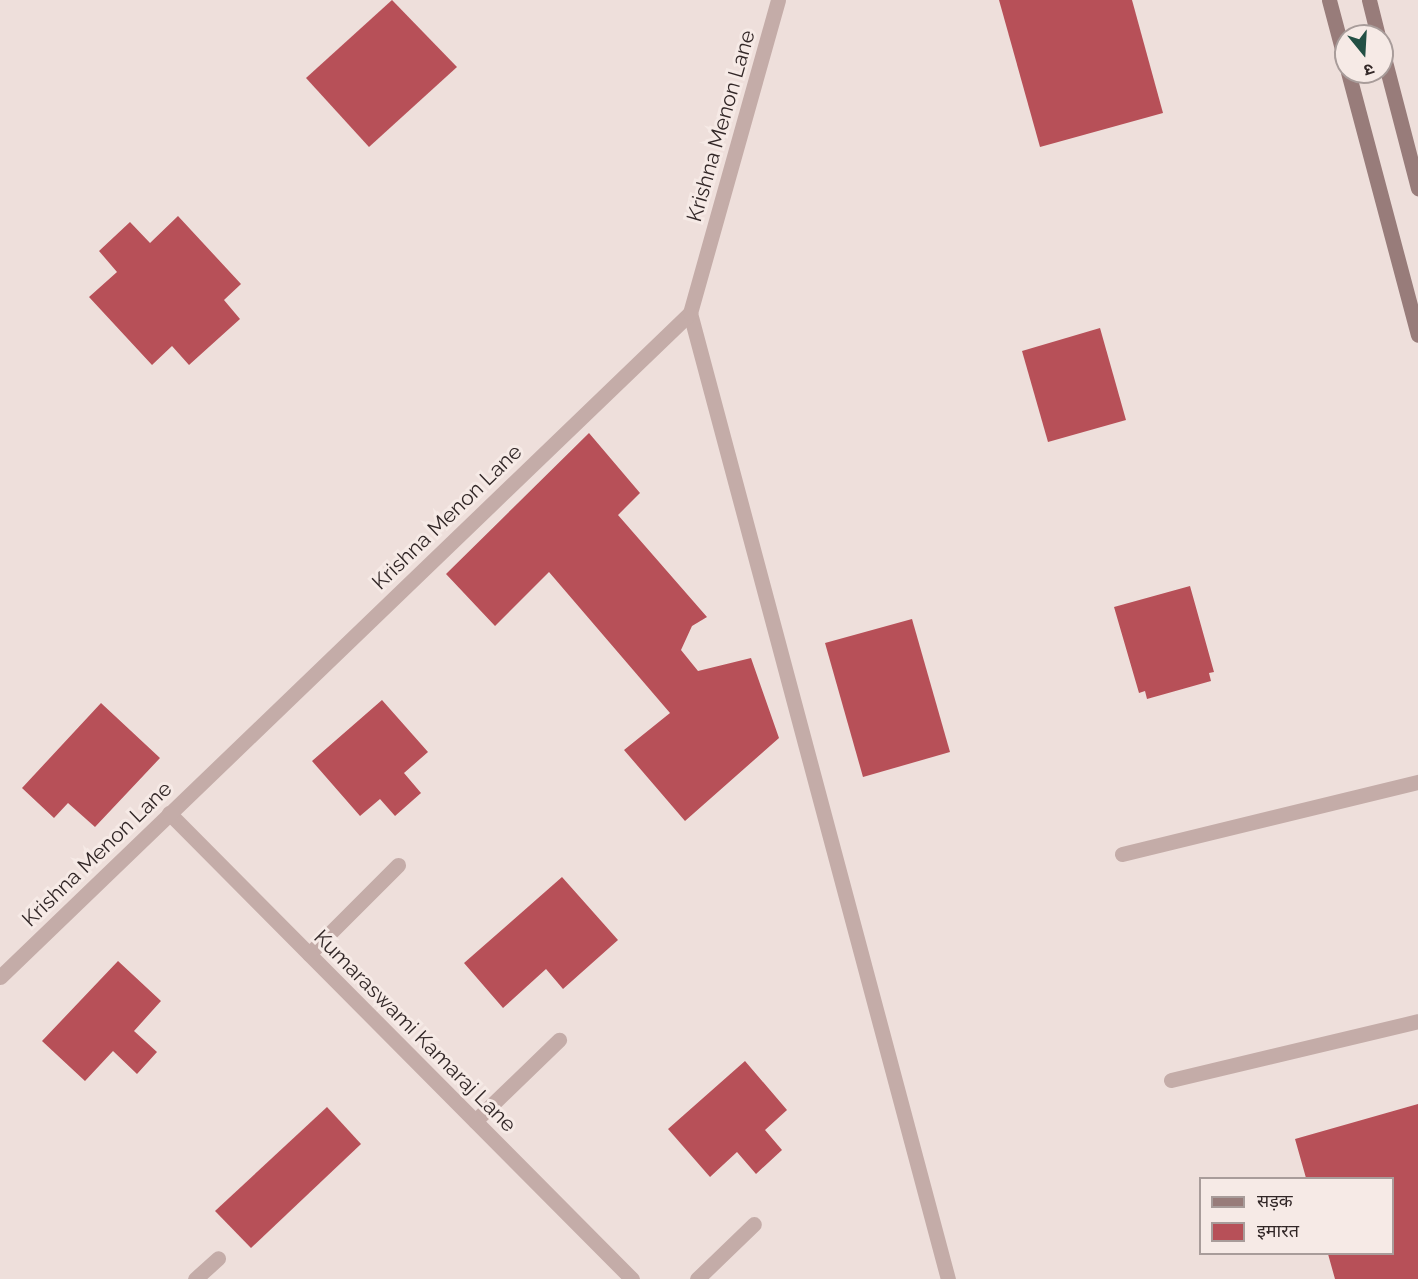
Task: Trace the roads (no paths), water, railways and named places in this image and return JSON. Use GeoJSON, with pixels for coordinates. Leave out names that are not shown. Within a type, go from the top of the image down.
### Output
{"type":"FeatureCollection","features":[{"type":"Feature","properties":{"kind":"main road"},"geometry":{"type":"LineString","coordinates":[[1329,0],[1335,24]]}},
{"type":"Feature","properties":{"kind":"main road"},"geometry":{"type":"LineString","coordinates":[[1369,0],[1375,24]]}},
{"type":"Feature","properties":{"kind":"main road"},"geometry":{"type":"LineString","coordinates":[[1351,84],[1418,335]]}},
{"type":"Feature","properties":{"kind":"main road"},"geometry":{"type":"LineString","coordinates":[[1391,84],[1418,188]]}},
{"type":"Feature","properties":{"kind":"street","name":"Krishna Menon Lane"},"geometry":{"type":"LineString","coordinates":[[0,976],[690,313],[778,0]]}},
{"type":"Feature","properties":{"kind":"street"},"geometry":{"type":"LineString","coordinates":[[690,313],[948,1279]]}},
{"type":"Feature","properties":{"kind":"street"},"geometry":{"type":"LineString","coordinates":[[1122,854],[1418,782]]}},
{"type":"Feature","properties":{"kind":"street","name":"Kumaraswami Kamaraj Lane"},"geometry":{"type":"LineString","coordinates":[[170,813],[632,1279]]}},
{"type":"Feature","properties":{"kind":"street"},"geometry":{"type":"LineString","coordinates":[[309,954],[398,865]]}},
{"type":"Feature","properties":{"kind":"street"},"geometry":{"type":"LineString","coordinates":[[1172,1080],[1418,1021]]}},
{"type":"Feature","properties":{"kind":"street"},"geometry":{"type":"LineString","coordinates":[[475,1121],[559,1040]]}},
{"type":"Feature","properties":{"kind":"street"},"geometry":{"type":"LineString","coordinates":[[698,1279],[754,1224]]}},
{"type":"Feature","properties":{"kind":"street"},"geometry":{"type":"LineString","coordinates":[[195,1279],[218,1258]]}}]}
